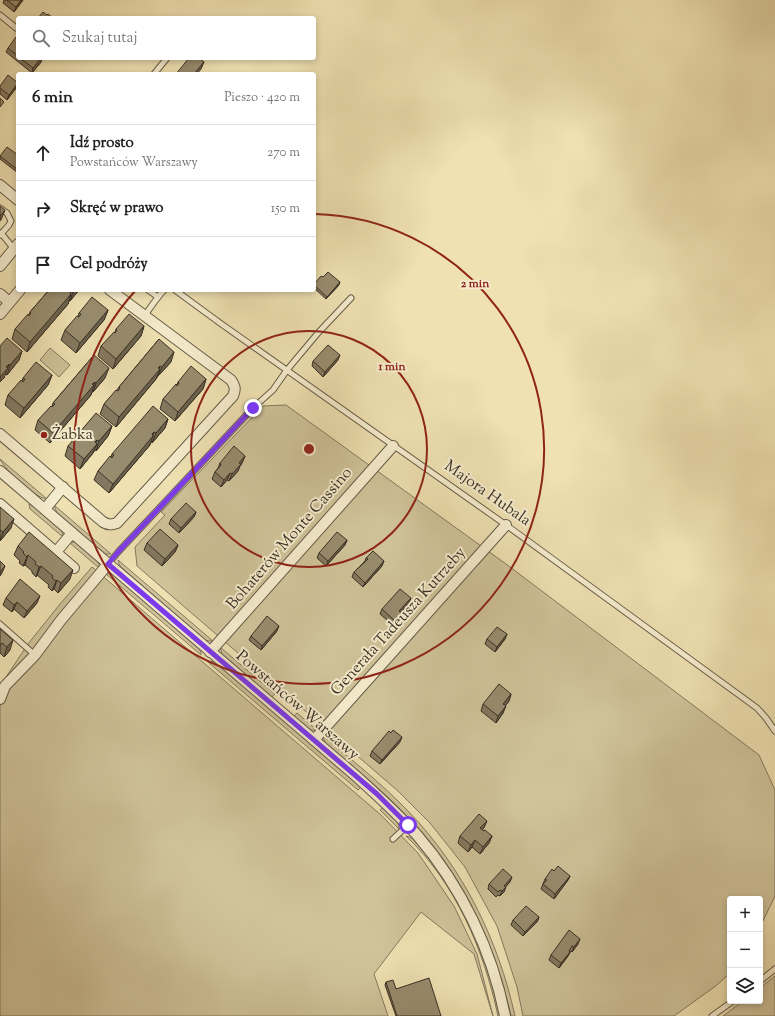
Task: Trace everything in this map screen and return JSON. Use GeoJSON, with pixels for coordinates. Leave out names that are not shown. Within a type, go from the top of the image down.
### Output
{"type":"FeatureCollection","features":[{"type":"Feature","properties":{"kind":"street"},"geometry":{"type":"LineString","coordinates":[[0,185],[16,198]]}},
{"type":"Feature","properties":{"kind":"street"},"geometry":{"type":"LineString","coordinates":[[0,266],[16,246]]}},
{"type":"Feature","properties":{"kind":"street"},"geometry":{"type":"LineString","coordinates":[[0,314],[18,292]]}},
{"type":"Feature","properties":{"kind":"street"},"geometry":{"type":"LineString","coordinates":[[0,434],[108,525],[117,523],[233,396],[235,386],[231,380],[113,292]]}},
{"type":"Feature","properties":{"kind":"street"},"geometry":{"type":"LineString","coordinates":[[0,294],[9,302]]}},
{"type":"Feature","properties":{"kind":"street","name":"Bohaterów Monte Cassino"},"geometry":{"type":"LineString","coordinates":[[210,652],[393,446]]}},
{"type":"Feature","properties":{"kind":"street","name":"Powstańców Warszawy"},"geometry":{"type":"LineString","coordinates":[[0,471],[377,794],[408,825],[436,860],[472,918],[493,971],[505,1016]]}},
{"type":"Feature","properties":{"kind":"street"},"geometry":{"type":"LineString","coordinates":[[45,509],[63,487]]}},
{"type":"Feature","properties":{"kind":"street"},"geometry":{"type":"LineString","coordinates":[[0,504],[74,568]]}},
{"type":"Feature","properties":{"kind":"street","name":"Generała Tadeusza Kutrzeby"},"geometry":{"type":"LineString","coordinates":[[314,740],[506,525]]}},
{"type":"Feature","properties":{"kind":"street"},"geometry":{"type":"LineString","coordinates":[[56,552],[72,533]]}},
{"type":"Feature","properties":{"kind":"street"},"geometry":{"type":"LineString","coordinates":[[0,699],[5,686],[34,655],[108,564]]}},
{"type":"Feature","properties":{"kind":"lane"},"geometry":{"type":"LineString","coordinates":[[0,15],[16,28]]}},
{"type":"Feature","properties":{"kind":"lane"},"geometry":{"type":"LineString","coordinates":[[156,72],[165,60]]}},
{"type":"Feature","properties":{"kind":"lane"},"geometry":{"type":"LineString","coordinates":[[0,208],[7,213],[11,221],[1,234],[16,246]]}},
{"type":"Feature","properties":{"kind":"lane"},"geometry":{"type":"LineString","coordinates":[[151,292],[158,297]]}},
{"type":"Feature","properties":{"kind":"lane"},"geometry":{"type":"LineString","coordinates":[[145,315],[162,292]]}},
{"type":"Feature","properties":{"kind":"lane","name":"Majora Hubala"},"geometry":{"type":"LineString","coordinates":[[179,292],[220,323],[506,525],[757,708],[775,731]]}},
{"type":"Feature","properties":{"kind":"lane"},"geometry":{"type":"LineString","coordinates":[[108,564],[248,413],[273,390],[287,370],[318,333],[351,298]]}},
{"type":"Feature","properties":{"kind":"lane"},"geometry":{"type":"LineString","coordinates":[[0,624],[34,655]]}},
{"type":"Feature","properties":{"kind":"lane"},"geometry":{"type":"LineString","coordinates":[[393,839],[408,825]]}},
{"type":"Feature","properties":{"kind":"lane"},"geometry":{"type":"LineString","coordinates":[[763,978],[775,969]]}},
{"type":"Feature","properties":{"kind":"lane"},"geometry":{"type":"LineString","coordinates":[[712,1016],[728,1004]]}},
{"type":"Feature","properties":{"kind":"shaded area"},"geometry":{"type":"Polygon","coordinates":[[[50,348],[70,365],[59,377],[40,360],[50,348]]]}},
{"type":"Feature","properties":{"kind":"shaded area"},"geometry":{"type":"Polygon","coordinates":[[[286,405],[506,564],[759,755],[775,790],[775,896],[763,921],[763,896],[727,896],[727,976],[717,985],[674,1016],[523,1016],[517,987],[497,926],[465,867],[430,823],[398,791],[137,566],[135,547],[165,515],[161,512],[263,406],[286,405]]]}},
{"type":"Feature","properties":{"kind":"shaded area"},"geometry":{"type":"Polygon","coordinates":[[[0,459],[47,499],[42,498],[28,489],[7,469],[0,459]]]}},
{"type":"Feature","properties":{"kind":"shaded area"},"geometry":{"type":"Polygon","coordinates":[[[29,504],[62,531],[63,537],[30,509],[29,504]]]}},
{"type":"Feature","properties":{"kind":"shaded area"},"geometry":{"type":"Polygon","coordinates":[[[54,505],[111,554],[105,554],[57,513],[54,505]]]}},
{"type":"Feature","properties":{"kind":"shaded area"},"geometry":{"type":"Polygon","coordinates":[[[73,542],[97,560],[99,568],[70,543],[73,542]]]}},
{"type":"Feature","properties":{"kind":"shaded area"},"geometry":{"type":"Polygon","coordinates":[[[118,560],[213,641],[205,640],[121,567],[118,560]]]}},
{"type":"Feature","properties":{"kind":"shaded area"},"geometry":{"type":"Polygon","coordinates":[[[92,567],[381,815],[418,853],[454,906],[477,954],[493,1016],[474,954],[421,912],[374,974],[388,1016],[0,1016],[0,686],[28,644],[92,567]]]}},
{"type":"Feature","properties":{"kind":"shaded area"},"geometry":{"type":"Polygon","coordinates":[[[106,574],[113,574],[199,649],[201,655],[106,574]]]}},
{"type":"Feature","properties":{"kind":"shaded area"},"geometry":{"type":"Polygon","coordinates":[[[220,647],[275,694],[272,697],[222,654],[220,647]]]}},
{"type":"Feature","properties":{"kind":"shaded area"},"geometry":{"type":"Polygon","coordinates":[[[208,662],[215,662],[361,787],[358,790],[208,662]]]}},
{"type":"Feature","properties":{"kind":"shaded area"},"geometry":{"type":"Polygon","coordinates":[[[297,713],[317,730],[310,730],[294,716],[297,713]]]}},
{"type":"Feature","properties":{"kind":"shaded area"},"geometry":{"type":"Polygon","coordinates":[[[323,736],[388,791],[428,833],[446,856],[476,906],[488,932],[508,987],[515,1016],[511,1016],[495,960],[472,907],[442,858],[425,835],[405,814],[376,786],[325,743],[323,736]]]}},
{"type":"Feature","properties":{"kind":"shaded area"},"geometry":{"type":"Polygon","coordinates":[[[383,807],[398,822],[399,829],[380,810],[383,807]]]}},
{"type":"Feature","properties":{"kind":"shaded area"},"geometry":{"type":"Polygon","coordinates":[[[406,836],[416,842],[442,876],[453,895],[473,933],[481,953],[495,995],[500,1016],[498,1016],[485,966],[465,918],[439,874],[406,836]]]}},
{"type":"Feature","properties":{"kind":"shaded area"},"geometry":{"type":"Polygon","coordinates":[[[775,976],[775,1016],[723,1016],[739,1004],[763,1004],[763,986],[775,976]]]}},
{"type":"Feature","properties":{"kind":"building"},"geometry":{"type":"Polygon","coordinates":[[[7,0],[21,0],[16,7],[7,0]]]}},
{"type":"Feature","properties":{"kind":"building"},"geometry":{"type":"Polygon","coordinates":[[[43,12],[50,16],[40,16],[43,12]]]}},
{"type":"Feature","properties":{"kind":"building"},"geometry":{"type":"Polygon","coordinates":[[[16,37],[16,54],[8,48],[16,37]]]}},
{"type":"Feature","properties":{"kind":"building"},"geometry":{"type":"Polygon","coordinates":[[[23,60],[39,60],[33,68],[23,60]]]}},
{"type":"Feature","properties":{"kind":"building"},"geometry":{"type":"Polygon","coordinates":[[[187,60],[202,60],[204,62],[196,72],[178,72],[187,60]]]}},
{"type":"Feature","properties":{"kind":"building"},"geometry":{"type":"Polygon","coordinates":[[[8,75],[16,81],[16,86],[9,95],[0,88],[8,75]]]}},
{"type":"Feature","properties":{"kind":"building"},"geometry":{"type":"Polygon","coordinates":[[[0,98],[4,102],[0,107],[0,98]]]}},
{"type":"Feature","properties":{"kind":"building"},"geometry":{"type":"Polygon","coordinates":[[[7,147],[16,154],[16,168],[0,156],[7,147]]]}},
{"type":"Feature","properties":{"kind":"building"},"geometry":{"type":"Polygon","coordinates":[[[0,206],[5,210],[0,216],[0,206]]]}},
{"type":"Feature","properties":{"kind":"building"},"geometry":{"type":"Polygon","coordinates":[[[328,272],[340,282],[327,297],[316,287],[316,282],[321,276],[323,277],[328,272]]]}},
{"type":"Feature","properties":{"kind":"building"},"geometry":{"type":"Polygon","coordinates":[[[47,292],[71,292],[71,294],[30,342],[15,329],[28,314],[29,316],[31,313],[30,312],[47,292]]]}},
{"type":"Feature","properties":{"kind":"building"},"geometry":{"type":"Polygon","coordinates":[[[92,297],[108,310],[80,343],[65,330],[77,316],[79,317],[81,314],[79,313],[92,297]]]}},
{"type":"Feature","properties":{"kind":"building"},"geometry":{"type":"Polygon","coordinates":[[[129,314],[144,326],[116,359],[101,346],[114,332],[115,333],[117,330],[116,329],[129,314]]]}},
{"type":"Feature","properties":{"kind":"building"},"geometry":{"type":"Polygon","coordinates":[[[7,338],[22,351],[10,365],[9,364],[6,367],[8,368],[0,377],[0,346],[7,338]]]}},
{"type":"Feature","properties":{"kind":"building"},"geometry":{"type":"Polygon","coordinates":[[[159,339],[174,352],[162,367],[160,366],[158,368],[160,369],[119,417],[104,404],[116,390],[118,391],[120,388],[119,387],[159,339]]]}},
{"type":"Feature","properties":{"kind":"building"},"geometry":{"type":"Polygon","coordinates":[[[328,345],[340,355],[325,372],[313,361],[328,345]]]}},
{"type":"Feature","properties":{"kind":"building"},"geometry":{"type":"Polygon","coordinates":[[[94,355],[109,368],[96,383],[95,382],[92,384],[94,385],[53,433],[38,420],[51,406],[52,407],[55,404],[53,403],[94,355]]]}},
{"type":"Feature","properties":{"kind":"building"},"geometry":{"type":"Polygon","coordinates":[[[36,362],[52,375],[24,408],[8,395],[21,380],[23,382],[25,379],[23,378],[36,362]]]}},
{"type":"Feature","properties":{"kind":"building"},"geometry":{"type":"Polygon","coordinates":[[[191,366],[206,379],[178,412],[163,399],[176,384],[177,386],[179,383],[178,382],[191,366]]]}},
{"type":"Feature","properties":{"kind":"building"},"geometry":{"type":"Polygon","coordinates":[[[153,406],[168,419],[156,433],[154,432],[152,434],[153,436],[113,484],[98,471],[110,456],[112,458],[114,455],[112,454],[153,406]]]}},
{"type":"Feature","properties":{"kind":"building"},"geometry":{"type":"Polygon","coordinates":[[[96,413],[112,426],[99,441],[97,440],[95,442],[97,444],[84,459],[68,446],[96,413]]]}},
{"type":"Feature","properties":{"kind":"building"},"geometry":{"type":"Polygon","coordinates":[[[234,446],[245,456],[239,463],[241,464],[224,480],[215,472],[221,465],[220,463],[234,446]]]}},
{"type":"Feature","properties":{"kind":"building"},"geometry":{"type":"Polygon","coordinates":[[[186,503],[196,512],[181,528],[171,519],[186,503]]]}},
{"type":"Feature","properties":{"kind":"building"},"geometry":{"type":"Polygon","coordinates":[[[0,507],[14,519],[3,532],[0,530],[0,507]]]}},
{"type":"Feature","properties":{"kind":"building"},"geometry":{"type":"Polygon","coordinates":[[[160,529],[178,545],[165,559],[147,543],[160,529]]]}},
{"type":"Feature","properties":{"kind":"building"},"geometry":{"type":"Polygon","coordinates":[[[29,532],[73,570],[61,583],[52,578],[53,576],[41,566],[39,567],[35,564],[36,562],[28,555],[27,557],[18,546],[29,532]]]}},
{"type":"Feature","properties":{"kind":"building"},"geometry":{"type":"Polygon","coordinates":[[[337,532],[347,540],[328,561],[319,553],[337,532]]]}},
{"type":"Feature","properties":{"kind":"building"},"geometry":{"type":"Polygon","coordinates":[[[373,551],[384,561],[365,583],[354,572],[368,559],[366,558],[373,551]]]}},
{"type":"Feature","properties":{"kind":"building"},"geometry":{"type":"Polygon","coordinates":[[[0,561],[5,566],[0,572],[0,561]]]}},
{"type":"Feature","properties":{"kind":"building"},"geometry":{"type":"Polygon","coordinates":[[[20,579],[40,596],[27,611],[17,602],[14,605],[6,598],[20,579]]]}},
{"type":"Feature","properties":{"kind":"building"},"geometry":{"type":"Polygon","coordinates":[[[400,589],[411,598],[399,611],[402,613],[395,621],[382,609],[400,589]]]}},
{"type":"Feature","properties":{"kind":"building"},"geometry":{"type":"Polygon","coordinates":[[[267,616],[279,626],[262,646],[251,636],[267,616]]]}},
{"type":"Feature","properties":{"kind":"building"},"geometry":{"type":"Polygon","coordinates":[[[497,627],[507,634],[497,647],[487,639],[497,627]]]}},
{"type":"Feature","properties":{"kind":"building"},"geometry":{"type":"Polygon","coordinates":[[[0,629],[13,640],[7,647],[2,643],[0,646],[0,629]]]}},
{"type":"Feature","properties":{"kind":"building"},"geometry":{"type":"Polygon","coordinates":[[[499,684],[511,694],[503,704],[506,706],[498,716],[483,704],[499,684]]]}},
{"type":"Feature","properties":{"kind":"building"},"geometry":{"type":"Polygon","coordinates":[[[393,730],[402,737],[382,760],[372,751],[389,731],[391,733],[393,730]]]}},
{"type":"Feature","properties":{"kind":"building"},"geometry":{"type":"Polygon","coordinates":[[[479,814],[487,821],[480,828],[492,836],[483,847],[475,840],[471,845],[460,836],[479,814]]]}},
{"type":"Feature","properties":{"kind":"building"},"geometry":{"type":"Polygon","coordinates":[[[558,866],[570,876],[555,894],[543,884],[547,880],[545,879],[552,869],[554,871],[558,866]]]}},
{"type":"Feature","properties":{"kind":"building"},"geometry":{"type":"Polygon","coordinates":[[[503,869],[512,877],[504,886],[506,887],[502,891],[500,890],[498,892],[489,884],[503,869]]]}},
{"type":"Feature","properties":{"kind":"building"},"geometry":{"type":"Polygon","coordinates":[[[526,906],[539,917],[525,932],[513,920],[526,906]]]}},
{"type":"Feature","properties":{"kind":"building"},"geometry":{"type":"Polygon","coordinates":[[[569,930],[580,939],[574,947],[572,946],[569,951],[570,952],[561,963],[551,955],[569,930]]]}},
{"type":"Feature","properties":{"kind":"building"},"geometry":{"type":"Polygon","coordinates":[[[429,978],[441,1016],[397,1016],[386,982],[393,980],[396,989],[429,978]]]}},
{"type":"Feature","properties":{"kind":"place","name":"Żabka"},"geometry":{"type":"Point","coordinates":[44,435]}},
{"type":"Feature","properties":{"kind":"route"},"geometry":{"type":"LineString","coordinates":[[253,408],[115,554],[108,564],[377,794],[408,825]]}}]}
